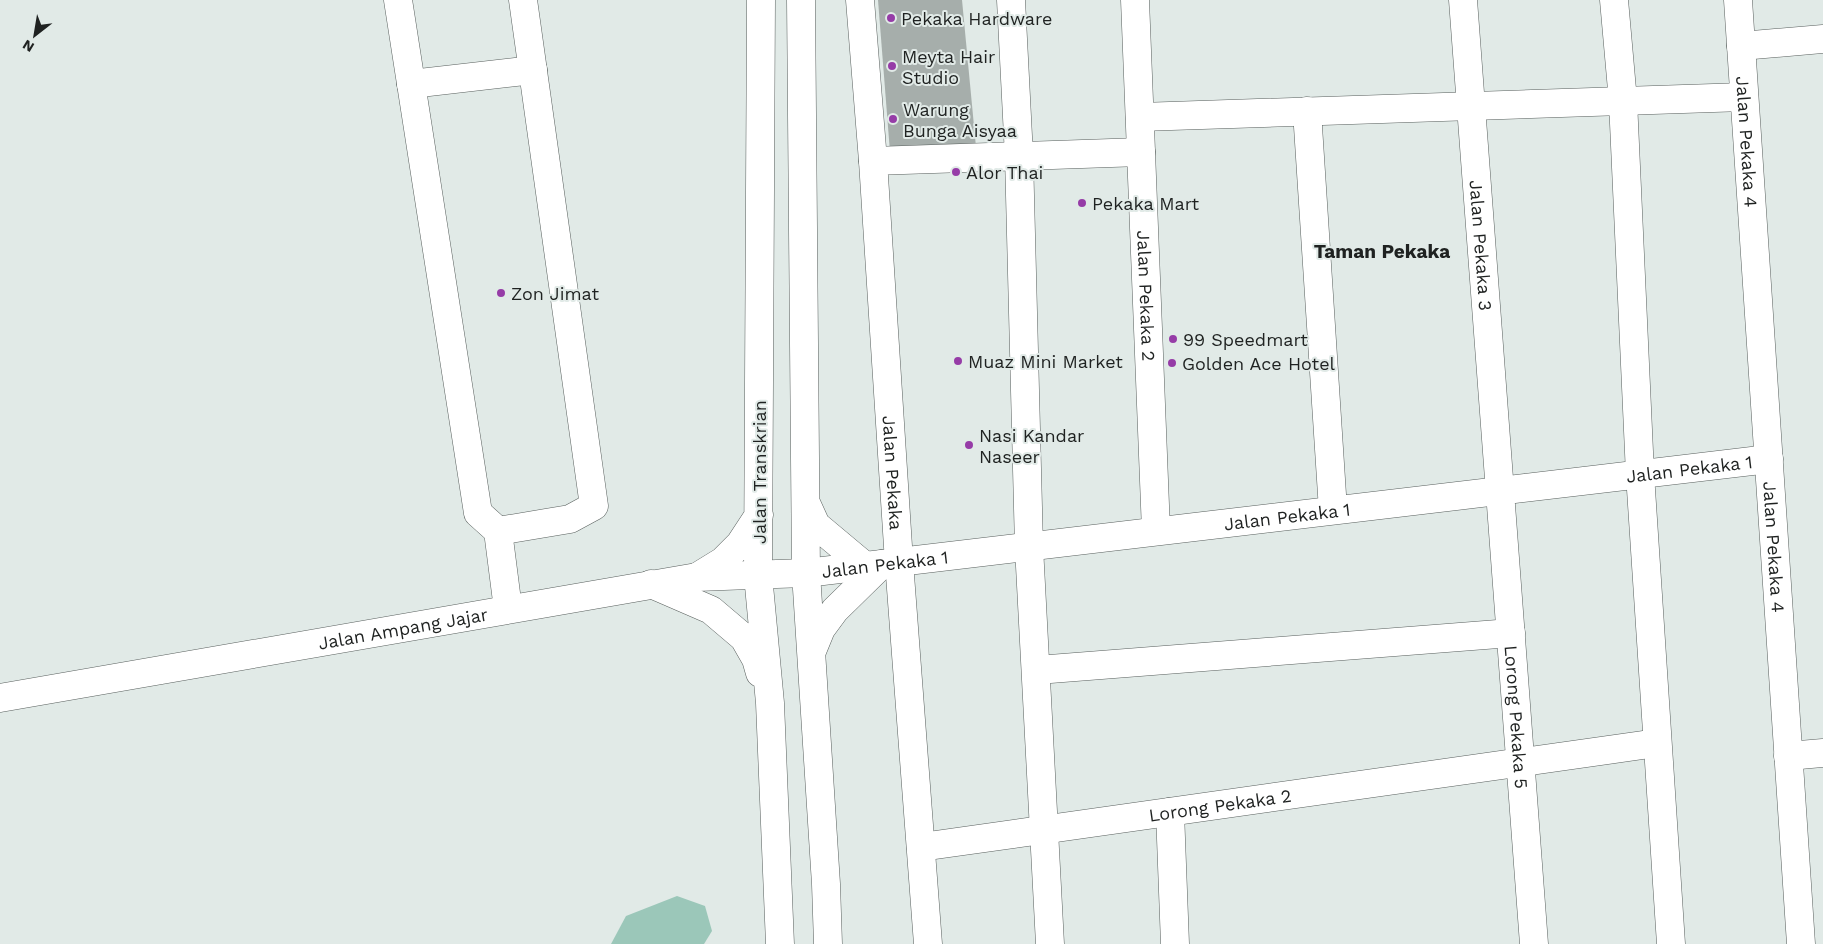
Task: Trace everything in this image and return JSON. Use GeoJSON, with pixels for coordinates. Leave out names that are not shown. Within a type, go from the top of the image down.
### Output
{"type":"FeatureCollection","features":[{"type":"Feature","properties":{"kind":"street"},"geometry":{"type":"LineString","coordinates":[[398,0],[478,513],[498,531],[508,609]]}},
{"type":"Feature","properties":{"kind":"street"},"geometry":{"type":"LineString","coordinates":[[498,531],[570,519],[594,506],[523,0]]}},
{"type":"Feature","properties":{"kind":"street","name":"Jalan Transkrian"},"geometry":{"type":"LineString","coordinates":[[761,0],[758,575],[770,703],[780,944]]}},
{"type":"Feature","properties":{"kind":"street"},"geometry":{"type":"LineString","coordinates":[[801,0],[806,573],[826,884],[828,944]]}},
{"type":"Feature","properties":{"kind":"street","name":"Jalan Pekaka"},"geometry":{"type":"LineString","coordinates":[[860,0],[873,161],[882,564],[921,848],[928,944]]}},
{"type":"Feature","properties":{"kind":"street"},"geometry":{"type":"LineString","coordinates":[[1011,0],[1019,156],[1030,546],[1050,944]]}},
{"type":"Feature","properties":{"kind":"street","name":"Jalan Pekaka 2"},"geometry":{"type":"LineString","coordinates":[[1135,0],[1156,531]]}},
{"type":"Feature","properties":{"kind":"street","name":"Jalan Pekaka 3"},"geometry":{"type":"LineString","coordinates":[[1463,0],[1500,490]]}},
{"type":"Feature","properties":{"kind":"street"},"geometry":{"type":"LineString","coordinates":[[1614,0],[1623,100],[1640,474],[1671,944]]}},
{"type":"Feature","properties":{"kind":"street","name":"Jalan Pekaka 4"},"geometry":{"type":"LineString","coordinates":[[1738,0],[1801,944]]}},
{"type":"Feature","properties":{"kind":"street"},"geometry":{"type":"LineString","coordinates":[[1741,46],[1823,39]]}},
{"type":"Feature","properties":{"kind":"street"},"geometry":{"type":"LineString","coordinates":[[411,84],[533,70]]}},
{"type":"Feature","properties":{"kind":"street"},"geometry":{"type":"LineString","coordinates":[[1140,117],[1744,97]]}},
{"type":"Feature","properties":{"kind":"street"},"geometry":{"type":"LineString","coordinates":[[1307,111],[1333,510]]}},
{"type":"Feature","properties":{"kind":"street"},"geometry":{"type":"LineString","coordinates":[[873,161],[1141,152]]}},
{"type":"Feature","properties":{"kind":"street","name":"Jalan Pekaka 1"},"geometry":{"type":"LineString","coordinates":[[806,573],[1769,459]]}},
{"type":"Feature","properties":{"kind":"street","name":"Lorong Pekaka 5"},"geometry":{"type":"LineString","coordinates":[[1500,490],[1534,944]]}},
{"type":"Feature","properties":{"kind":"street"},"geometry":{"type":"LineString","coordinates":[[806,503],[816,525],[882,564],[835,610],[821,629],[811,652]]}},
{"type":"Feature","properties":{"kind":"street"},"geometry":{"type":"LineString","coordinates":[[697,577],[723,561],[740,544],[759,515]]}},
{"type":"Feature","properties":{"kind":"street","name":"Jalan Ampang Jajar"},"geometry":{"type":"LineString","coordinates":[[0,698],[650,584],[697,577],[806,573]]}},
{"type":"Feature","properties":{"kind":"street"},"geometry":{"type":"LineString","coordinates":[[650,584],[711,610],[744,638],[756,659],[770,703]]}},
{"type":"Feature","properties":{"kind":"street"},"geometry":{"type":"LineString","coordinates":[[1037,670],[1511,633]]}},
{"type":"Feature","properties":{"kind":"street","name":"Lorong Pekaka 2"},"geometry":{"type":"LineString","coordinates":[[921,848],[1658,744]]}},
{"type":"Feature","properties":{"kind":"street"},"geometry":{"type":"LineString","coordinates":[[1788,756],[1823,753]]}},
{"type":"Feature","properties":{"kind":"street"},"geometry":{"type":"LineString","coordinates":[[1170,812],[1175,944]]}},
{"type":"Feature","properties":{"kind":"shaded area"},"geometry":{"type":"Polygon","coordinates":[[[677,896],[705,906],[712,931],[704,944],[611,944],[626,916],[677,896]]]}},
{"type":"Feature","properties":{"kind":"building"},"geometry":{"type":"Polygon","coordinates":[[[878,0],[962,0],[976,147],[890,152],[878,0]]]}},
{"type":"Feature","properties":{"kind":"place","name":"Pekaka Hardware"},"geometry":{"type":"Point","coordinates":[891,18]}},
{"type":"Feature","properties":{"kind":"place","name":"Meyta Hair Studio"},"geometry":{"type":"Point","coordinates":[892,66]}},
{"type":"Feature","properties":{"kind":"place","name":"Warung Bunga Aisyaa"},"geometry":{"type":"Point","coordinates":[893,119]}},
{"type":"Feature","properties":{"kind":"place","name":"Alor Thai"},"geometry":{"type":"Point","coordinates":[956,172]}},
{"type":"Feature","properties":{"kind":"place","name":"Pekaka Mart"},"geometry":{"type":"Point","coordinates":[1082,203]}},
{"type":"Feature","properties":{"kind":"place","name":"Zon Jimat"},"geometry":{"type":"Point","coordinates":[501,293]}},
{"type":"Feature","properties":{"kind":"place","name":"99 Speedmart"},"geometry":{"type":"Point","coordinates":[1173,339]}},
{"type":"Feature","properties":{"kind":"place","name":"Muaz Mini Market"},"geometry":{"type":"Point","coordinates":[958,361]}},
{"type":"Feature","properties":{"kind":"place","name":"Golden Ace Hotel"},"geometry":{"type":"Point","coordinates":[1172,363]}},
{"type":"Feature","properties":{"kind":"place","name":"Nasi Kandar Naseer"},"geometry":{"type":"Point","coordinates":[969,445]}},
{"type":"Feature","properties":{"kind":"district","name":"Taman Pekaka"},"geometry":{"type":"Point","coordinates":[1382,251]}}]}
